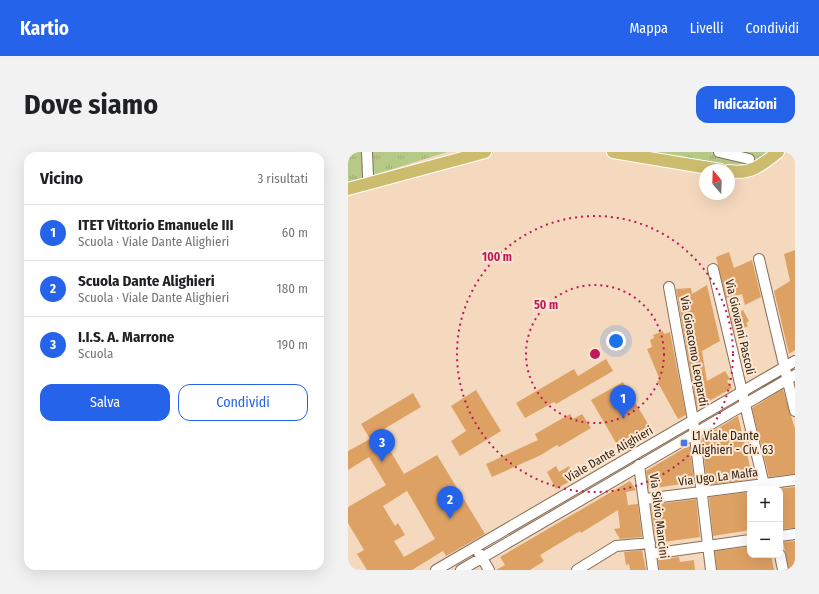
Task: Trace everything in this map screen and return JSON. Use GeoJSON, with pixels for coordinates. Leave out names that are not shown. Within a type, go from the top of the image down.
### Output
{"type":"FeatureCollection","features":[{"type":"Feature","properties":{"kind":"main road"},"geometry":{"type":"LineString","coordinates":[[348,189],[485,152]]}},
{"type":"Feature","properties":{"kind":"main road"},"geometry":{"type":"LineString","coordinates":[[613,152],[699,166]]}},
{"type":"Feature","properties":{"kind":"main road"},"geometry":{"type":"LineString","coordinates":[[735,171],[744,172],[754,170],[778,152]]}},
{"type":"Feature","properties":{"kind":"street"},"geometry":{"type":"LineString","coordinates":[[367,152],[368,176],[370,183]]}},
{"type":"Feature","properties":{"kind":"street"},"geometry":{"type":"LineString","coordinates":[[720,152],[749,159]]}},
{"type":"Feature","properties":{"kind":"street"},"geometry":{"type":"LineString","coordinates":[[759,259],[784,367],[791,377],[795,411]]}},
{"type":"Feature","properties":{"kind":"street","name":"Via Giovanni Pascoli"},"geometry":{"type":"LineString","coordinates":[[713,269],[765,486]]}},
{"type":"Feature","properties":{"kind":"street","name":"Via Gioacomo Leopardi"},"geometry":{"type":"LineString","coordinates":[[669,287],[695,432],[711,570]]}},
{"type":"Feature","properties":{"kind":"street","name":"Viale Dante Alighieri"},"geometry":{"type":"LineString","coordinates":[[436,570],[795,361]]}},
{"type":"Feature","properties":{"kind":"street","name":"Viale Dante Alighieri"},"geometry":{"type":"LineString","coordinates":[[461,570],[791,377]]}},
{"type":"Feature","properties":{"kind":"street","name":"Via Silvio Mancini"},"geometry":{"type":"LineString","coordinates":[[640,465],[653,570]]}},
{"type":"Feature","properties":{"kind":"street","name":"Via Ugo La Malfa"},"geometry":{"type":"LineString","coordinates":[[765,486],[795,480]]}},
{"type":"Feature","properties":{"kind":"street","name":"Via Ugo La Malfa"},"geometry":{"type":"LineString","coordinates":[[645,499],[747,488]]}},
{"type":"Feature","properties":{"kind":"street"},"geometry":{"type":"LineString","coordinates":[[783,536],[795,534]]}},
{"type":"Feature","properties":{"kind":"street"},"geometry":{"type":"LineString","coordinates":[[651,554],[747,540]]}},
{"type":"Feature","properties":{"kind":"street"},"geometry":{"type":"LineString","coordinates":[[577,570],[616,546],[650,543]]}},
{"type":"Feature","properties":{"kind":"street"},"geometry":{"type":"LineString","coordinates":[[476,548],[489,570]]}},
{"type":"Feature","properties":{"kind":"street"},"geometry":{"type":"LineString","coordinates":[[781,558],[783,570]]}},
{"type":"Feature","properties":{"kind":"green space"},"geometry":{"type":"Polygon","coordinates":[[[348,152],[447,152],[348,183],[348,152]]]}},
{"type":"Feature","properties":{"kind":"green space"},"geometry":{"type":"Polygon","coordinates":[[[640,152],[768,152],[759,160],[735,166],[735,164],[721,164],[640,152]]]}},
{"type":"Feature","properties":{"kind":"building"},"geometry":{"type":"Polygon","coordinates":[[[795,250],[795,350],[789,354],[774,291],[790,281],[784,254],[795,250]]]}},
{"type":"Feature","properties":{"kind":"building"},"geometry":{"type":"Polygon","coordinates":[[[729,252],[734,268],[752,260],[761,297],[745,305],[742,294],[726,298],[716,257],[729,252]]]}},
{"type":"Feature","properties":{"kind":"building"},"geometry":{"type":"Polygon","coordinates":[[[707,285],[720,341],[702,351],[707,381],[725,371],[730,379],[727,381],[732,388],[697,408],[676,289],[691,288],[692,294],[707,285]]]}},
{"type":"Feature","properties":{"kind":"building"},"geometry":{"type":"Polygon","coordinates":[[[743,310],[749,321],[746,323],[748,326],[735,333],[731,317],[743,310]]]}},
{"type":"Feature","properties":{"kind":"building"},"geometry":{"type":"Polygon","coordinates":[[[663,331],[664,334],[670,332],[686,415],[678,419],[657,381],[660,380],[647,349],[652,347],[650,340],[654,338],[653,335],[663,331]]]}},
{"type":"Feature","properties":{"kind":"building"},"geometry":{"type":"Polygon","coordinates":[[[606,359],[613,371],[556,404],[554,402],[525,418],[516,403],[574,369],[578,376],[606,359]]]}},
{"type":"Feature","properties":{"kind":"building"},"geometry":{"type":"Polygon","coordinates":[[[623,382],[651,429],[619,448],[591,400],[623,382]]]}},
{"type":"Feature","properties":{"kind":"building"},"geometry":{"type":"Polygon","coordinates":[[[783,389],[795,429],[795,474],[769,477],[752,408],[783,389]]]}},
{"type":"Feature","properties":{"kind":"building"},"geometry":{"type":"Polygon","coordinates":[[[476,390],[501,431],[460,456],[451,441],[466,431],[451,406],[476,390]]]}},
{"type":"Feature","properties":{"kind":"building"},"geometry":{"type":"Polygon","coordinates":[[[413,393],[421,407],[379,432],[404,474],[437,455],[485,534],[446,556],[443,551],[412,570],[367,570],[357,554],[364,550],[348,523],[348,507],[386,485],[369,457],[348,470],[348,451],[370,439],[361,424],[413,393]],[[407,491],[383,506],[395,526],[398,523],[405,535],[394,541],[404,557],[435,539],[407,491]]]}},
{"type":"Feature","properties":{"kind":"building"},"geometry":{"type":"Polygon","coordinates":[[[570,414],[573,419],[582,414],[591,428],[559,447],[557,445],[541,455],[492,477],[486,464],[538,440],[535,434],[570,414]]]}},
{"type":"Feature","properties":{"kind":"building"},"geometry":{"type":"Polygon","coordinates":[[[738,416],[753,479],[707,485],[702,438],[738,416]]]}},
{"type":"Feature","properties":{"kind":"building"},"geometry":{"type":"Polygon","coordinates":[[[688,446],[690,447],[694,482],[649,489],[646,471],[688,446]]]}},
{"type":"Feature","properties":{"kind":"building"},"geometry":{"type":"Polygon","coordinates":[[[556,466],[559,472],[569,466],[574,479],[556,489],[547,472],[556,466]]]}},
{"type":"Feature","properties":{"kind":"building"},"geometry":{"type":"Polygon","coordinates":[[[630,481],[636,490],[626,492],[628,505],[638,504],[642,537],[620,539],[614,529],[620,528],[618,510],[581,533],[580,531],[540,555],[544,561],[530,570],[496,570],[505,565],[500,557],[630,481]]]}},
{"type":"Feature","properties":{"kind":"building"},"geometry":{"type":"Polygon","coordinates":[[[795,487],[795,528],[783,529],[783,488],[795,487]]]}},
{"type":"Feature","properties":{"kind":"building"},"geometry":{"type":"Polygon","coordinates":[[[747,492],[747,530],[713,536],[709,497],[747,492]]]}},
{"type":"Feature","properties":{"kind":"building"},"geometry":{"type":"Polygon","coordinates":[[[696,499],[700,537],[656,543],[651,505],[696,499]]]}},
{"type":"Feature","properties":{"kind":"building"},"geometry":{"type":"Polygon","coordinates":[[[795,541],[795,570],[789,570],[783,542],[795,541]]]}},
{"type":"Feature","properties":{"kind":"building"},"geometry":{"type":"Polygon","coordinates":[[[747,547],[747,558],[772,558],[774,570],[717,570],[715,551],[747,547]]]}},
{"type":"Feature","properties":{"kind":"building"},"geometry":{"type":"Polygon","coordinates":[[[642,550],[646,570],[630,570],[629,564],[626,565],[624,552],[642,550]]]}},
{"type":"Feature","properties":{"kind":"building"},"geometry":{"type":"Polygon","coordinates":[[[679,557],[680,562],[694,560],[695,570],[659,570],[658,560],[679,557]]]}},
{"type":"Feature","properties":{"kind":"place","name":"ITET Vittorio Emanuele III"},"geometry":{"type":"Point","coordinates":[623,418]}},
{"type":"Feature","properties":{"kind":"place","name":"L1 Viale Dante Alighieri - Civ. 63"},"geometry":{"type":"Point","coordinates":[684,443]}},
{"type":"Feature","properties":{"kind":"place","name":"I.I.S. A. Marrone"},"geometry":{"type":"Point","coordinates":[382,462]}},
{"type":"Feature","properties":{"kind":"place","name":"Scuola Dante Alighieri"},"geometry":{"type":"Point","coordinates":[450,519]}}]}
